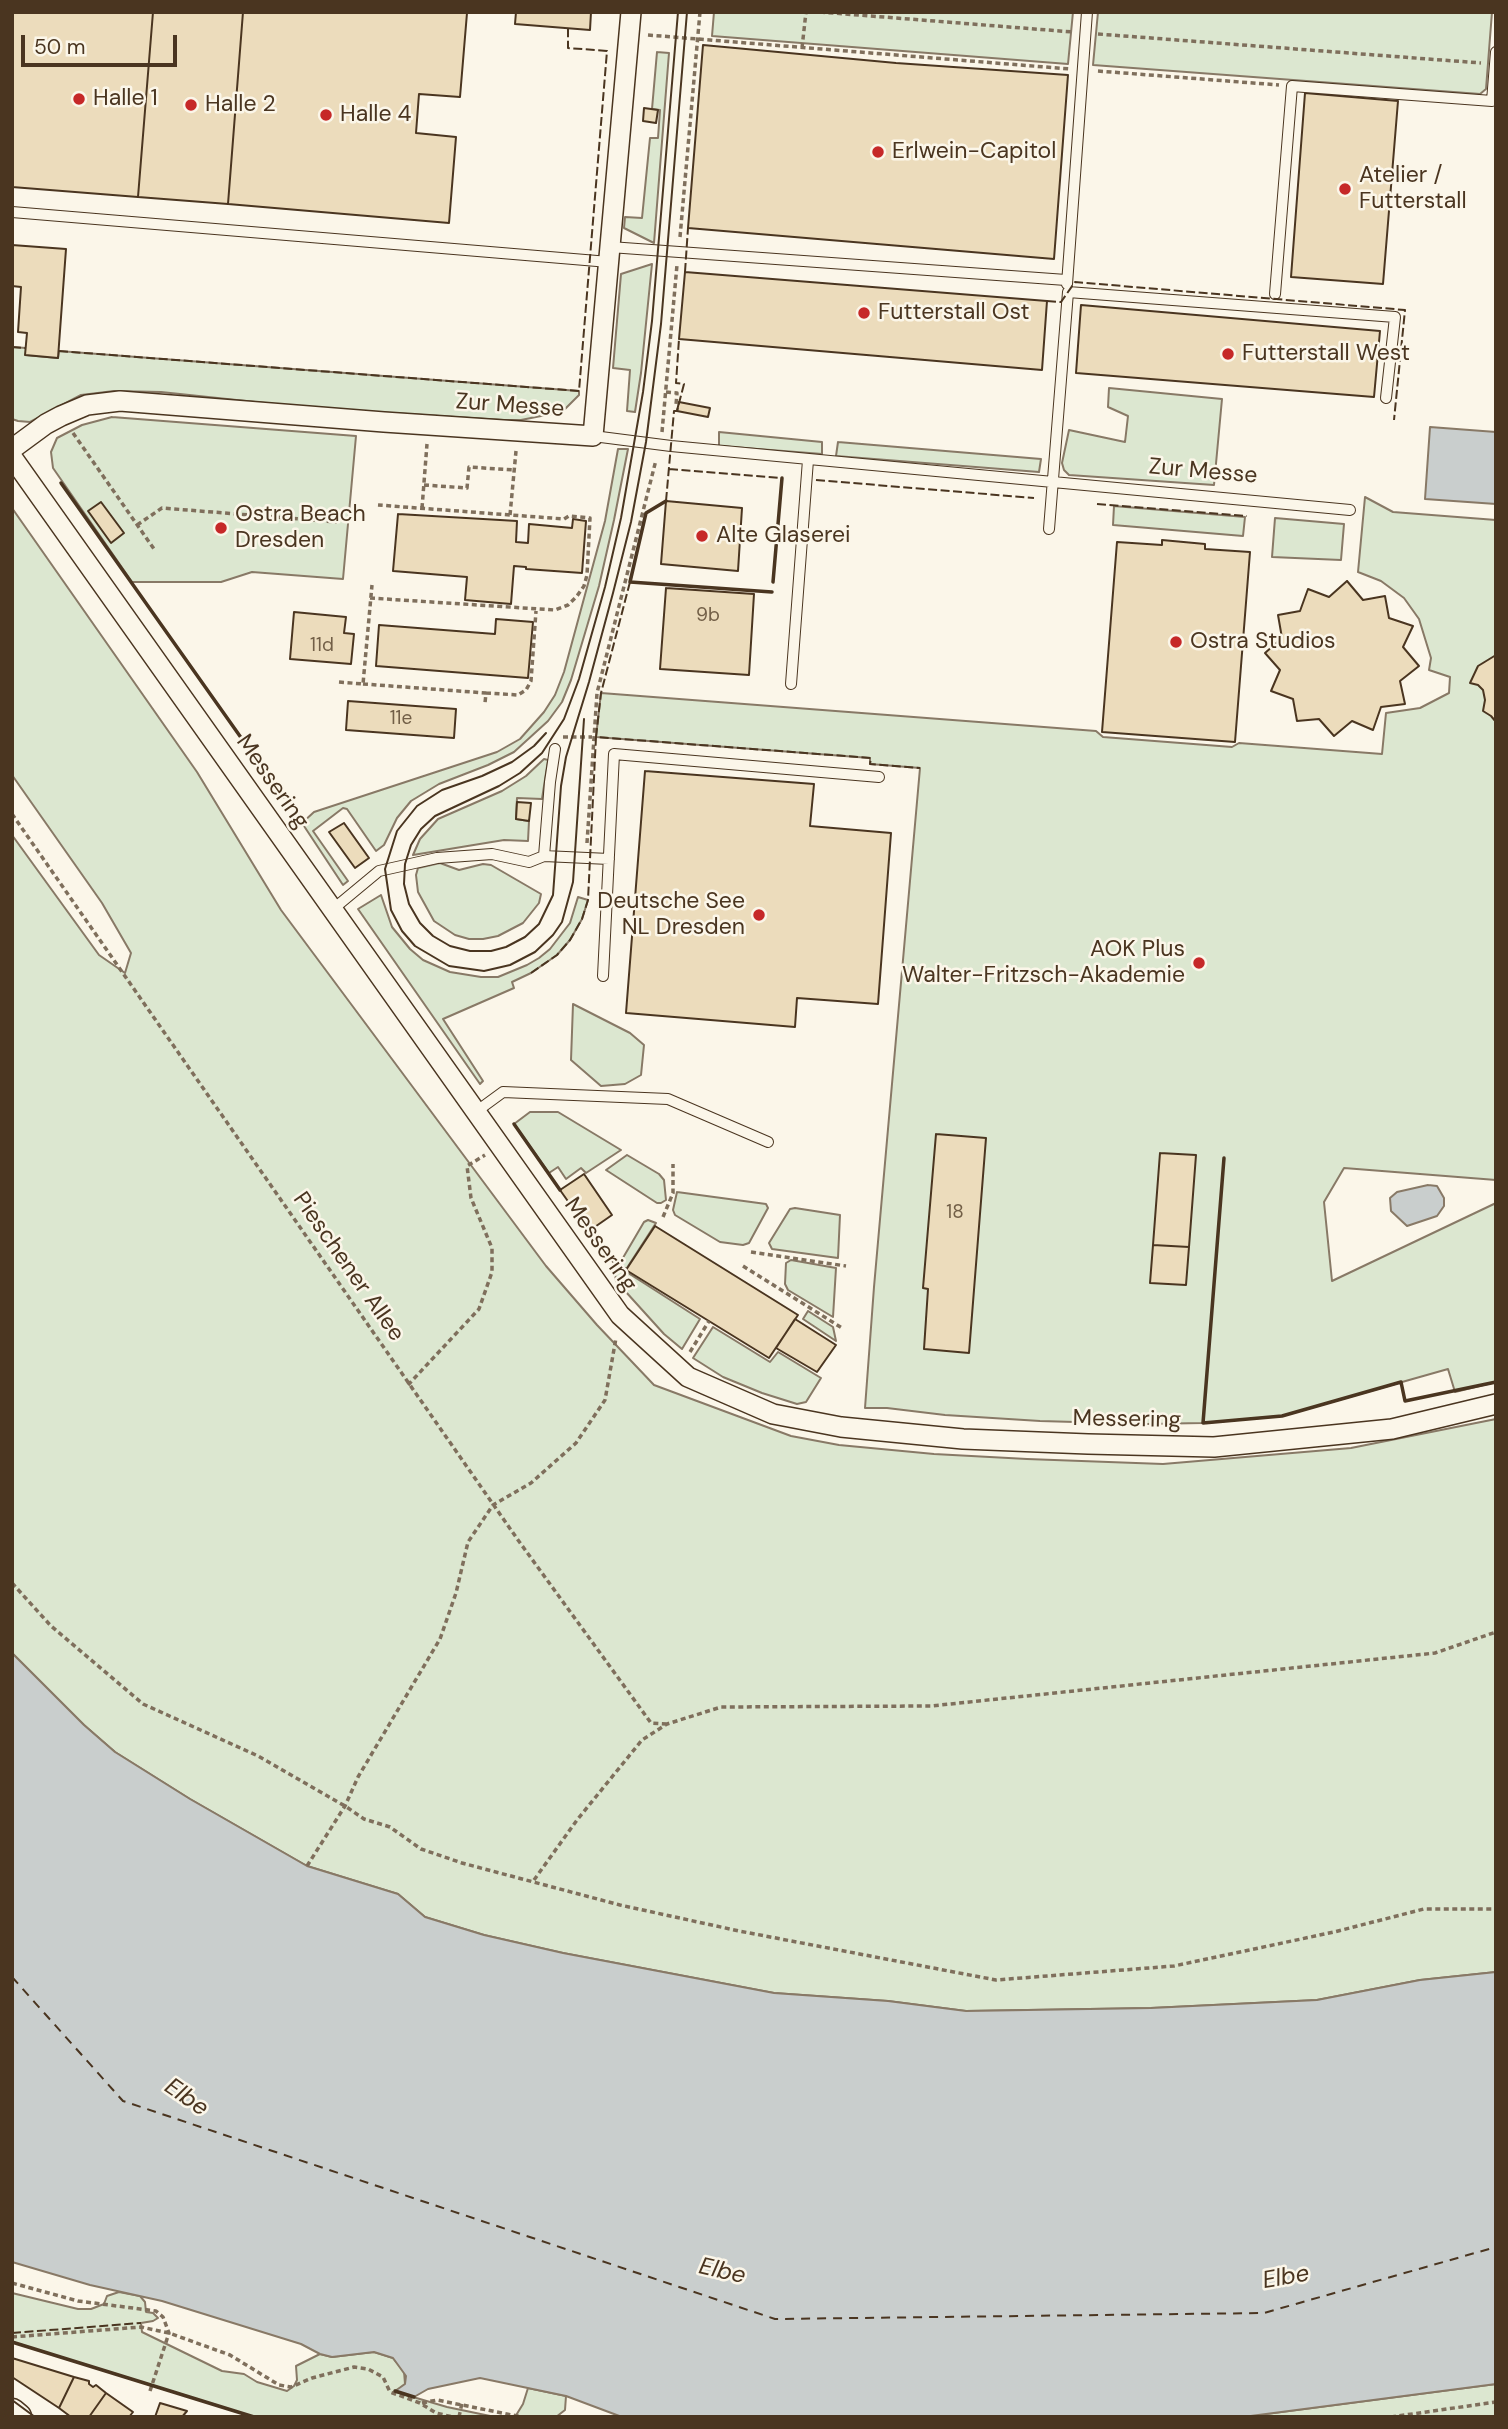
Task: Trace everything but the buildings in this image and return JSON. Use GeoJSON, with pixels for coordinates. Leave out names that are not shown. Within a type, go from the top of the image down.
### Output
{"type":"FeatureCollection","features":[{"type":"Feature","properties":{"kind":"main road"},"geometry":{"type":"LineString","coordinates":[[12,2413],[18,2417]]}},
{"type":"Feature","properties":{"kind":"street","name":"Zur Messe"},"geometry":{"type":"LineString","coordinates":[[12,449],[61,416],[87,405],[120,401],[593,436],[631,12]]}},
{"type":"Feature","properties":{"kind":"street","name":"Messering"},"geometry":{"type":"LineString","coordinates":[[12,457],[620,1315],[688,1377],[774,1414],[841,1427],[963,1439],[1214,1447],[1392,1429],[1496,1404]]}},
{"type":"Feature","properties":{"kind":"lane"},"geometry":{"type":"LineString","coordinates":[[1049,529],[1087,12]]}},
{"type":"Feature","properties":{"kind":"lane"},"geometry":{"type":"LineString","coordinates":[[1275,294],[1292,86],[1492,101],[1496,52]]}},
{"type":"Feature","properties":{"kind":"lane"},"geometry":{"type":"LineString","coordinates":[[12,212],[1067,286],[1395,317],[1387,398]]}},
{"type":"Feature","properties":{"kind":"lane","name":"Zur Messe"},"geometry":{"type":"LineString","coordinates":[[593,436],[808,460],[1350,510]]}},
{"type":"Feature","properties":{"kind":"lane"},"geometry":{"type":"LineString","coordinates":[[791,684],[808,460]]}},
{"type":"Feature","properties":{"kind":"lane"},"geometry":{"type":"LineString","coordinates":[[544,856],[555,749]]}},
{"type":"Feature","properties":{"kind":"lane"},"geometry":{"type":"LineString","coordinates":[[603,976],[614,754],[879,777]]}},
{"type":"Feature","properties":{"kind":"lane"},"geometry":{"type":"LineString","coordinates":[[332,910],[379,871],[450,857],[492,854],[529,862],[544,856],[609,859]]}},
{"type":"Feature","properties":{"kind":"lane"},"geometry":{"type":"LineString","coordinates":[[477,1111],[503,1092],[668,1099],[768,1142]]}},
{"type":"Feature","properties":{"kind":"path"},"geometry":{"type":"LineString","coordinates":[[802,48],[806,12]]}},
{"type":"Feature","properties":{"kind":"path"},"geometry":{"type":"LineString","coordinates":[[820,12],[1495,64]]}},
{"type":"Feature","properties":{"kind":"path"},"geometry":{"type":"LineString","coordinates":[[629,33],[1292,86]]}},
{"type":"Feature","properties":{"kind":"path"},"geometry":{"type":"LineString","coordinates":[[666,392],[677,393],[678,405]]}},
{"type":"Feature","properties":{"kind":"path"},"geometry":{"type":"LineString","coordinates":[[61,416],[154,549]]}},
{"type":"Feature","properties":{"kind":"path"},"geometry":{"type":"LineString","coordinates":[[422,508],[429,425]]}},
{"type":"Feature","properties":{"kind":"path"},"geometry":{"type":"LineString","coordinates":[[510,515],[517,432]]}},
{"type":"Feature","properties":{"kind":"path"},"geometry":{"type":"LineString","coordinates":[[424,485],[467,488],[469,467],[514,470]]}},
{"type":"Feature","properties":{"kind":"path"},"geometry":{"type":"LineString","coordinates":[[370,598],[536,611],[555,610],[568,604],[584,586],[590,518],[569,516],[564,519],[378,505]]}},
{"type":"Feature","properties":{"kind":"path"},"geometry":{"type":"LineString","coordinates":[[137,525],[162,508],[337,522]]}},
{"type":"Feature","properties":{"kind":"path"},"geometry":{"type":"LineString","coordinates":[[363,684],[372,585]]}},
{"type":"Feature","properties":{"kind":"path"},"geometry":{"type":"LineString","coordinates":[[339,682],[518,695],[527,690],[531,681],[536,611]]}},
{"type":"Feature","properties":{"kind":"path"},"geometry":{"type":"LineString","coordinates":[[485,704],[486,693]]}},
{"type":"Feature","properties":{"kind":"path"},"geometry":{"type":"LineString","coordinates":[[555,749],[562,737],[592,737]]}},
{"type":"Feature","properties":{"kind":"path","name":"Pieschener Allee"},"geometry":{"type":"LineString","coordinates":[[12,814],[518,1540],[651,1723],[667,1724]]}},
{"type":"Feature","properties":{"kind":"path"},"geometry":{"type":"LineString","coordinates":[[408,1385],[479,1309],[492,1272],[492,1248],[471,1198],[467,1166],[501,1146]]}},
{"type":"Feature","properties":{"kind":"path"},"geometry":{"type":"LineString","coordinates":[[663,1217],[673,1193],[673,1164]]}},
{"type":"Feature","properties":{"kind":"path"},"geometry":{"type":"LineString","coordinates":[[751,1252],[846,1266]]}},
{"type":"Feature","properties":{"kind":"path"},"geometry":{"type":"LineString","coordinates":[[743,1266],[842,1328]]}},
{"type":"Feature","properties":{"kind":"path"},"geometry":{"type":"LineString","coordinates":[[307,1866],[345,1806],[358,1777],[440,1639],[456,1593],[468,1542],[493,1505],[531,1483],[576,1443],[605,1400],[620,1315]]}},
{"type":"Feature","properties":{"kind":"path"},"geometry":{"type":"LineString","coordinates":[[680,1369],[709,1321]]}},
{"type":"Feature","properties":{"kind":"path"},"geometry":{"type":"LineString","coordinates":[[12,1583],[51,1626],[143,1704],[258,1756],[364,1819],[390,1827],[421,1849],[462,1863],[620,1905],[738,1931],[996,1980],[1174,1966],[1334,1932],[1424,1909],[1496,1909]]}},
{"type":"Feature","properties":{"kind":"path"},"geometry":{"type":"LineString","coordinates":[[534,1881],[577,1820],[642,1740],[667,1724],[721,1707],[931,1706],[1435,1653],[1496,1632]]}},
{"type":"Feature","properties":{"kind":"path"},"geometry":{"type":"LineString","coordinates":[[12,2283],[78,2301],[156,2311],[163,2317],[169,2333],[150,2391]]}},
{"type":"Feature","properties":{"kind":"path"},"geometry":{"type":"LineString","coordinates":[[12,2337],[141,2327],[169,2333],[230,2355],[279,2385],[291,2387],[312,2378],[354,2367],[368,2368],[383,2377],[390,2392],[420,2403],[436,2413],[453,2417]]}},
{"type":"Feature","properties":{"kind":"path"},"geometry":{"type":"LineString","coordinates":[[420,2403],[437,2400],[462,2403],[522,2417]]}},
{"type":"Feature","properties":{"kind":"path"},"geometry":{"type":"LineString","coordinates":[[1391,2417],[1496,2402]]}},
{"type":"Feature","properties":{"kind":"path"},"geometry":{"type":"LineString","coordinates":[[459,2417],[462,2403]]}},
{"type":"Feature","properties":{"kind":"green space"},"geometry":{"type":"Polygon","coordinates":[[[714,12],[1073,12],[1068,64],[712,36],[714,12]]]}},
{"type":"Feature","properties":{"kind":"green space"},"geometry":{"type":"Polygon","coordinates":[[[1098,12],[1492,12],[1486,89],[1480,94],[1093,65],[1098,12]]]}},
{"type":"Feature","properties":{"kind":"green space"},"geometry":{"type":"Polygon","coordinates":[[[657,52],[669,53],[654,243],[624,228],[625,217],[642,218],[650,138],[658,138],[660,110],[652,109],[657,52]]]}},
{"type":"Feature","properties":{"kind":"green space"},"geometry":{"type":"Polygon","coordinates":[[[652,264],[635,412],[627,411],[630,370],[613,368],[621,274],[652,264]]]}},
{"type":"Feature","properties":{"kind":"green space"},"geometry":{"type":"Polygon","coordinates":[[[12,347],[26,348],[26,355],[58,358],[59,351],[579,391],[579,395],[565,409],[556,413],[521,420],[503,420],[312,408],[161,392],[114,391],[81,395],[30,422],[18,421],[12,419],[12,347]]]}},
{"type":"Feature","properties":{"kind":"green space"},"geometry":{"type":"Polygon","coordinates":[[[1109,388],[1222,399],[1214,485],[1069,475],[1062,463],[1069,430],[1125,442],[1128,416],[1108,407],[1109,388]]]}},
{"type":"Feature","properties":{"kind":"green space","name":"Ostra Beach Dresden"},"geometry":{"type":"Polygon","coordinates":[[[112,417],[356,436],[343,579],[252,572],[221,582],[132,582],[53,468],[51,452],[57,438],[82,425],[112,417]]]}},
{"type":"Feature","properties":{"kind":"green space"},"geometry":{"type":"Polygon","coordinates":[[[719,432],[822,442],[822,454],[719,446],[719,432]]]}},
{"type":"Feature","properties":{"kind":"green space"},"geometry":{"type":"Polygon","coordinates":[[[838,442],[1041,459],[1039,472],[836,456],[838,442]]]}},
{"type":"Feature","properties":{"kind":"green space"},"geometry":{"type":"Polygon","coordinates":[[[618,449],[628,449],[614,520],[599,586],[562,702],[548,721],[514,752],[439,784],[411,801],[397,818],[384,845],[376,851],[347,809],[343,808],[313,831],[348,881],[343,885],[302,823],[314,812],[497,752],[520,739],[555,695],[564,672],[605,521],[618,449]]]}},
{"type":"Feature","properties":{"kind":"green space","name":"AOK Plus Walter-Fritzsch-Akademie"},"geometry":{"type":"Polygon","coordinates":[[[1365,497],[1393,512],[1496,520],[1496,1180],[1344,1168],[1324,1202],[1332,1281],[1496,1203],[1496,1382],[1455,1392],[1448,1369],[1282,1416],[1203,1423],[1040,1421],[865,1408],[920,768],[870,764],[870,758],[596,737],[601,693],[1096,731],[1103,737],[1232,747],[1239,743],[1382,754],[1386,713],[1420,708],[1449,693],[1450,677],[1429,670],[1431,658],[1419,619],[1404,598],[1381,581],[1358,572],[1365,497]]]}},
{"type":"Feature","properties":{"kind":"green space"},"geometry":{"type":"Polygon","coordinates":[[[1114,506],[1245,517],[1243,536],[1113,525],[1114,506]]]}},
{"type":"Feature","properties":{"kind":"green space"},"geometry":{"type":"Polygon","coordinates":[[[12,508],[197,772],[281,910],[546,1266],[654,1385],[791,1436],[839,1445],[1027,1459],[1163,1464],[1351,1448],[1496,1419],[1496,1972],[1420,1980],[1317,2000],[1151,2008],[966,2011],[888,2001],[774,1993],[563,1953],[484,1935],[425,1917],[398,1894],[307,1866],[190,1799],[115,1752],[84,1725],[12,1653],[12,835],[99,955],[125,973],[131,953],[102,903],[12,775],[12,508]]]}},
{"type":"Feature","properties":{"kind":"green space"},"geometry":{"type":"Polygon","coordinates":[[[1275,518],[1344,524],[1341,560],[1272,557],[1275,518]]]}},
{"type":"Feature","properties":{"kind":"green space"},"geometry":{"type":"Polygon","coordinates":[[[544,759],[548,760],[542,799],[517,798],[516,819],[529,821],[528,841],[504,840],[413,855],[420,839],[438,819],[502,791],[526,776],[544,759]]]}},
{"type":"Feature","properties":{"kind":"green space"},"geometry":{"type":"Polygon","coordinates":[[[440,863],[459,870],[483,864],[491,865],[541,894],[539,903],[523,923],[498,936],[469,939],[455,935],[434,921],[418,892],[418,868],[440,863]]]}},
{"type":"Feature","properties":{"kind":"green space"},"geometry":{"type":"Polygon","coordinates":[[[381,895],[392,927],[423,960],[450,972],[481,977],[498,977],[539,958],[550,949],[570,923],[578,897],[588,900],[582,919],[570,940],[557,955],[512,982],[514,988],[443,1019],[483,1081],[480,1084],[358,909],[381,895]]]}},
{"type":"Feature","properties":{"kind":"green space"},"geometry":{"type":"Polygon","coordinates":[[[573,1004],[630,1033],[644,1045],[641,1075],[625,1084],[601,1086],[571,1060],[573,1004]]]}},
{"type":"Feature","properties":{"kind":"green space"},"geometry":{"type":"Polygon","coordinates":[[[530,1112],[558,1112],[621,1150],[586,1173],[581,1168],[566,1179],[558,1167],[549,1173],[514,1124],[530,1112]]]}},
{"type":"Feature","properties":{"kind":"green space"},"geometry":{"type":"Polygon","coordinates":[[[627,1155],[659,1174],[664,1180],[666,1200],[657,1203],[606,1170],[627,1155]]]}},
{"type":"Feature","properties":{"kind":"green space"},"geometry":{"type":"Polygon","coordinates":[[[677,1192],[766,1204],[768,1208],[749,1243],[743,1245],[720,1242],[675,1215],[673,1210],[677,1192]]]}},
{"type":"Feature","properties":{"kind":"green space"},"geometry":{"type":"Polygon","coordinates":[[[790,1209],[840,1215],[838,1258],[772,1249],[769,1243],[790,1209]]]}},
{"type":"Feature","properties":{"kind":"green space"},"geometry":{"type":"Polygon","coordinates":[[[648,1220],[656,1223],[625,1271],[700,1319],[682,1349],[664,1334],[616,1281],[617,1268],[644,1222],[648,1220]]]}},
{"type":"Feature","properties":{"kind":"green space"},"geometry":{"type":"Polygon","coordinates":[[[791,1260],[836,1268],[833,1317],[788,1290],[785,1284],[786,1263],[791,1260]]]}},
{"type":"Feature","properties":{"kind":"green space"},"geometry":{"type":"Polygon","coordinates":[[[808,1311],[833,1327],[836,1341],[803,1319],[808,1311]]]}},
{"type":"Feature","properties":{"kind":"green space"},"geometry":{"type":"Polygon","coordinates":[[[713,1327],[770,1362],[778,1352],[821,1378],[806,1402],[797,1404],[762,1393],[723,1377],[693,1358],[713,1327]]]}},
{"type":"Feature","properties":{"kind":"green space"},"geometry":{"type":"Polygon","coordinates":[[[119,2292],[140,2296],[145,2302],[146,2312],[153,2313],[158,2318],[141,2323],[142,2332],[222,2371],[244,2374],[257,2382],[287,2391],[297,2380],[296,2366],[320,2354],[332,2357],[374,2352],[393,2358],[404,2371],[405,2384],[396,2392],[495,2417],[254,2417],[12,2342],[12,2293],[78,2309],[91,2309],[104,2304],[107,2296],[119,2292]]]}},
{"type":"Feature","properties":{"kind":"green space"},"geometry":{"type":"Polygon","coordinates":[[[1496,2384],[1496,2417],[1243,2417],[1496,2384]]]}},
{"type":"Feature","properties":{"kind":"green space"},"geometry":{"type":"Polygon","coordinates":[[[528,2388],[566,2396],[565,2410],[556,2417],[515,2417],[528,2388]]]}},
{"type":"Feature","properties":{"kind":"water"},"geometry":{"type":"Polygon","coordinates":[[[1430,427],[1496,432],[1496,504],[1425,499],[1430,427]]]}},
{"type":"Feature","properties":{"kind":"water"},"geometry":{"type":"Polygon","coordinates":[[[1428,1185],[1437,1186],[1444,1198],[1444,1206],[1437,1216],[1407,1226],[1391,1211],[1390,1198],[1397,1192],[1428,1185]]]}},
{"type":"Feature","properties":{"kind":"water","name":"Elbe"},"geometry":{"type":"Polygon","coordinates":[[[12,1653],[115,1752],[190,1799],[307,1866],[398,1894],[425,1917],[484,1935],[563,1953],[774,1993],[888,2001],[966,2011],[1151,2008],[1317,2000],[1420,1980],[1496,1972],[1496,2384],[1243,2417],[622,2417],[566,2396],[480,2378],[428,2389],[414,2397],[395,2391],[405,2384],[406,2376],[393,2358],[374,2352],[332,2357],[320,2354],[301,2344],[162,2301],[90,2285],[12,2262],[12,1653]]]}},
{"type":"Feature","properties":{"kind":"ferry route"},"geometry":{"type":"LineString","coordinates":[[12,1977],[123,2101],[775,2319],[1264,2313],[1496,2247]]}},
{"type":"Feature","properties":{"kind":"tram line"},"geometry":{"type":"LineString","coordinates":[[678,12],[652,321],[643,392],[621,518],[579,679],[564,719],[542,753],[520,773],[499,786],[435,816],[421,829],[411,845],[405,864],[404,884],[409,904],[420,923],[433,936],[450,946],[470,951],[491,951],[525,937],[539,924],[553,895],[561,786],[566,757],[613,593],[631,522],[646,442],[661,324],[687,12]]}},
{"type":"Feature","properties":{"kind":"tram line"},"geometry":{"type":"LineString","coordinates":[[546,733],[534,746],[512,762],[442,790],[417,806],[397,831],[385,869],[391,910],[402,931],[415,946],[449,966],[484,971],[510,965],[535,952],[562,922],[573,882],[584,719]]}},
{"type":"Feature","properties":{"kind":"tram line"},"geometry":{"type":"LineString","coordinates":[[12,2400],[35,2417]]}},
{"type":"Feature","properties":{"kind":"fence"},"geometry":{"type":"LineString","coordinates":[[59,351],[579,391],[607,51],[568,48],[568,28]]}},
{"type":"Feature","properties":{"kind":"fence"},"geometry":{"type":"LineString","coordinates":[[685,272],[688,228]]}},
{"type":"Feature","properties":{"kind":"fence"},"geometry":{"type":"LineString","coordinates":[[1047,301],[1061,302],[1075,282],[1405,310],[1394,420]]}},
{"type":"Feature","properties":{"kind":"fence"},"geometry":{"type":"LineString","coordinates":[[666,501],[674,411],[677,411],[684,384],[676,383],[679,339]]}},
{"type":"Feature","properties":{"kind":"fence"},"geometry":{"type":"LineString","coordinates":[[12,347],[26,348]]}},
{"type":"Feature","properties":{"kind":"fence"},"geometry":{"type":"LineString","coordinates":[[669,469],[782,478]]}},
{"type":"Feature","properties":{"kind":"fence"},"geometry":{"type":"LineString","coordinates":[[816,480],[1034,498]]}},
{"type":"Feature","properties":{"kind":"fence"},"geometry":{"type":"LineString","coordinates":[[1097,504],[1247,516]]}},
{"type":"Feature","properties":{"kind":"fence"},"geometry":{"type":"LineString","coordinates":[[596,737],[601,693],[630,582]]}},
{"type":"Feature","properties":{"kind":"fence"},"geometry":{"type":"LineString","coordinates":[[531,973],[557,955],[570,940],[582,919],[588,900],[596,737],[871,758],[870,764],[920,768]]}},
{"type":"Feature","properties":{"kind":"fence"},"geometry":{"type":"LineString","coordinates":[[12,2333],[141,2323]]}},
{"type":"Feature","properties":{"kind":"wall"},"geometry":{"type":"LineString","coordinates":[[773,582],[782,478]]}},
{"type":"Feature","properties":{"kind":"wall"},"geometry":{"type":"LineString","coordinates":[[61,483],[283,797]]}},
{"type":"Feature","properties":{"kind":"wall"},"geometry":{"type":"LineString","coordinates":[[666,501],[646,513],[630,582],[772,592]]}},
{"type":"Feature","properties":{"kind":"wall"},"geometry":{"type":"LineString","coordinates":[[514,1124],[560,1190]]}},
{"type":"Feature","properties":{"kind":"wall"},"geometry":{"type":"LineString","coordinates":[[1224,1158],[1203,1423],[1282,1416],[1401,1382],[1405,1401],[1496,1382]]}},
{"type":"Feature","properties":{"kind":"wall"},"geometry":{"type":"LineString","coordinates":[[589,1231],[605,1255],[626,1270]]}},
{"type":"Feature","properties":{"kind":"wall"},"geometry":{"type":"LineString","coordinates":[[12,2342],[254,2417]]}},
{"type":"Feature","properties":{"kind":"wall"},"geometry":{"type":"LineString","coordinates":[[395,2391],[414,2397]]}},
{"type":"Feature","properties":{"kind":"place","name":"Halle 1"},"geometry":{"type":"Point","coordinates":[79,99]}},
{"type":"Feature","properties":{"kind":"place","name":"Halle 2"},"geometry":{"type":"Point","coordinates":[191,105]}},
{"type":"Feature","properties":{"kind":"place","name":"Halle 4"},"geometry":{"type":"Point","coordinates":[326,115]}},
{"type":"Feature","properties":{"kind":"place","name":"Erlwein-Capitol"},"geometry":{"type":"Point","coordinates":[878,152]}},
{"type":"Feature","properties":{"kind":"place","name":"Atelier / Futterstall"},"geometry":{"type":"Point","coordinates":[1345,189]}},
{"type":"Feature","properties":{"kind":"place","name":"Futterstall Ost"},"geometry":{"type":"Point","coordinates":[864,313]}},
{"type":"Feature","properties":{"kind":"place","name":"Futterstall West"},"geometry":{"type":"Point","coordinates":[1228,354]}},
{"type":"Feature","properties":{"kind":"place","name":"Ostra Beach Dresden"},"geometry":{"type":"Point","coordinates":[221,528]}},
{"type":"Feature","properties":{"kind":"place","name":"Alte Glaserei"},"geometry":{"type":"Point","coordinates":[702,536]}},
{"type":"Feature","properties":{"kind":"place","name":"Ostra Studios"},"geometry":{"type":"Point","coordinates":[1176,642]}},
{"type":"Feature","properties":{"kind":"place","name":"Deutsche See NL Dresden"},"geometry":{"type":"Point","coordinates":[759,915]}},
{"type":"Feature","properties":{"kind":"place","name":"AOK Plus Walter-Fritzsch-Akademie"},"geometry":{"type":"Point","coordinates":[1199,963]}}]}
